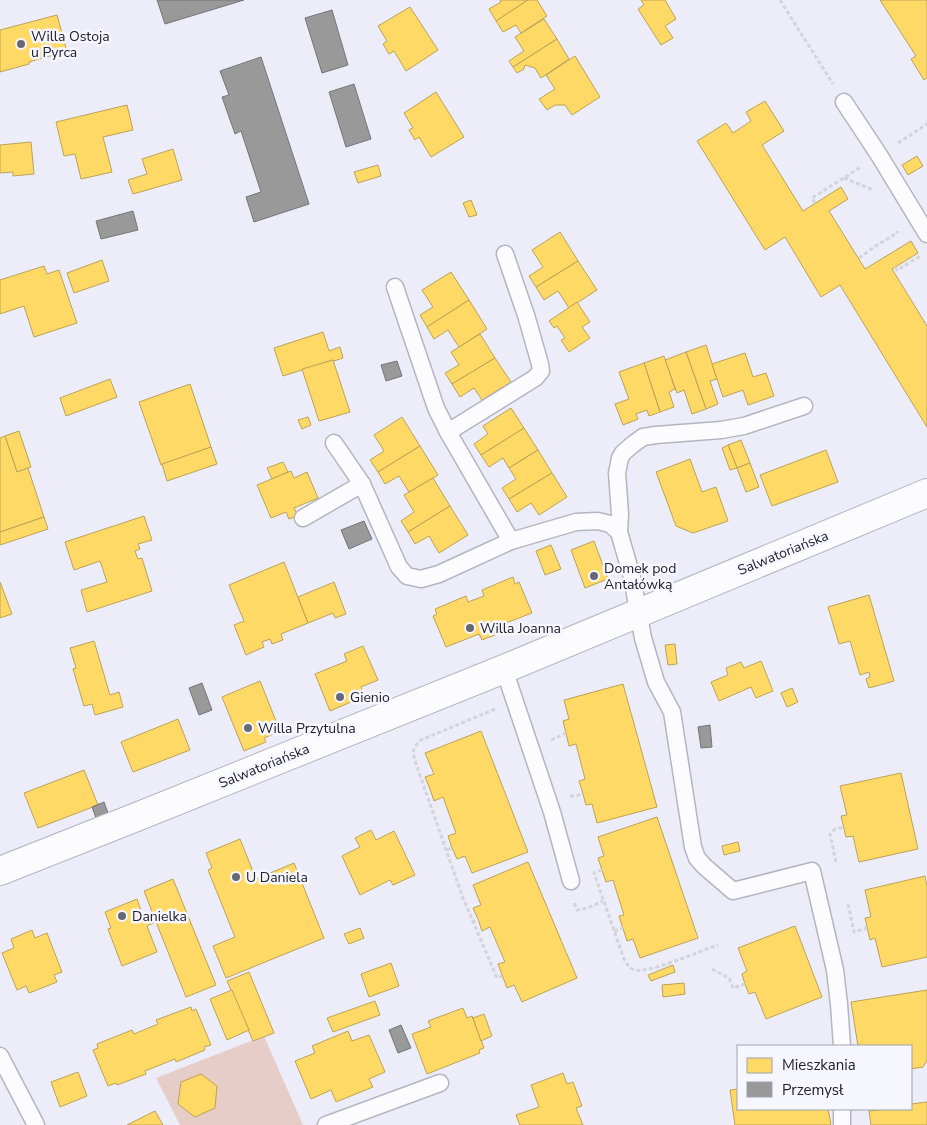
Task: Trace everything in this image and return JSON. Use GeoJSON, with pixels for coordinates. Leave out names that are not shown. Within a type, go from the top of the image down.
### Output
{"type":"FeatureCollection","features":[{"type":"Feature","properties":{"kind":"street","name":"Salwatoriańska"},"geometry":{"type":"LineString","coordinates":[[0,871],[504,669],[927,493]]}},
{"type":"Feature","properties":{"kind":"lane"},"geometry":{"type":"LineString","coordinates":[[844,102],[927,234]]}},
{"type":"Feature","properties":{"kind":"lane"},"geometry":{"type":"LineString","coordinates":[[448,432],[534,378],[540,371],[540,364],[526,315],[505,254]]}},
{"type":"Feature","properties":{"kind":"lane"},"geometry":{"type":"LineString","coordinates":[[395,287],[436,408],[511,541],[513,540]]}},
{"type":"Feature","properties":{"kind":"lane"},"geometry":{"type":"LineString","coordinates":[[804,406],[744,426],[721,430],[656,434],[643,437],[623,453],[620,458],[617,473],[620,514],[619,532],[632,578],[643,638],[656,682],[672,712],[693,847],[697,858],[733,891],[812,871],[835,970],[842,1045]]}},
{"type":"Feature","properties":{"kind":"lane"},"geometry":{"type":"LineString","coordinates":[[334,442],[362,484],[398,567],[407,576],[421,578],[439,574],[513,540],[576,522],[598,521],[610,524],[619,532]]}},
{"type":"Feature","properties":{"kind":"lane"},"geometry":{"type":"LineString","coordinates":[[303,518],[362,484]]}},
{"type":"Feature","properties":{"kind":"lane"},"geometry":{"type":"LineString","coordinates":[[504,669],[552,812],[571,881]]}},
{"type":"Feature","properties":{"kind":"lane"},"geometry":{"type":"LineString","coordinates":[[0,1056],[36,1125]]}},
{"type":"Feature","properties":{"kind":"lane"},"geometry":{"type":"LineString","coordinates":[[326,1125],[440,1083]]}},
{"type":"Feature","properties":{"kind":"lane"},"geometry":{"type":"LineString","coordinates":[[842,1110],[842,1125]]}},
{"type":"Feature","properties":{"kind":"path"},"geometry":{"type":"LineString","coordinates":[[780,0],[844,102]]}},
{"type":"Feature","properties":{"kind":"path"},"geometry":{"type":"LineString","coordinates":[[906,138],[927,124]]}},
{"type":"Feature","properties":{"kind":"path"},"geometry":{"type":"LineString","coordinates":[[815,203],[812,198],[879,155]]}},
{"type":"Feature","properties":{"kind":"path"},"geometry":{"type":"LineString","coordinates":[[859,258],[897,233],[899,225],[914,212]]}},
{"type":"Feature","properties":{"kind":"path"},"geometry":{"type":"LineString","coordinates":[[895,267],[897,270],[927,252]]}},
{"type":"Feature","properties":{"kind":"path"},"geometry":{"type":"LineString","coordinates":[[502,976],[497,978],[472,922],[428,790],[412,752],[420,740],[501,707],[507,714],[519,714]]}},
{"type":"Feature","properties":{"kind":"path"},"geometry":{"type":"LineString","coordinates":[[836,862],[830,834],[836,829],[844,827]]}},
{"type":"Feature","properties":{"kind":"path"},"geometry":{"type":"LineString","coordinates":[[447,850],[452,848]]}},
{"type":"Feature","properties":{"kind":"path"},"geometry":{"type":"LineString","coordinates":[[602,870],[594,873],[626,963],[632,969],[637,971],[651,969],[718,945]]}},
{"type":"Feature","properties":{"kind":"path"},"geometry":{"type":"LineString","coordinates":[[848,904],[854,932],[867,928]]}},
{"type":"Feature","properties":{"kind":"path"},"geometry":{"type":"LineString","coordinates":[[472,922],[478,919]]}},
{"type":"Feature","properties":{"kind":"path"},"geometry":{"type":"LineString","coordinates":[[614,931],[623,928]]}},
{"type":"Feature","properties":{"kind":"path"},"geometry":{"type":"LineString","coordinates":[[712,969],[729,978],[733,988],[745,984]]}},
{"type":"Feature","properties":{"kind":"shaded area"},"geometry":{"type":"Polygon","coordinates":[[[264,1036],[303,1125],[180,1125],[156,1078],[264,1036]]]}},
{"type":"Feature","properties":{"kind":"building: Mieszkania"},"geometry":{"type":"Polygon","coordinates":[[[500,0],[528,0],[496,21],[489,9],[501,2],[500,0]]]}},
{"type":"Feature","properties":{"kind":"building: Mieszkania"},"geometry":{"type":"Polygon","coordinates":[[[528,0],[537,0],[547,16],[521,33],[516,25],[503,32],[496,21],[528,0]]]}},
{"type":"Feature","properties":{"kind":"building: Mieszkania"},"geometry":{"type":"Polygon","coordinates":[[[641,0],[665,0],[676,19],[665,26],[673,38],[661,45],[638,9],[644,5],[641,0]]]}},
{"type":"Feature","properties":{"kind":"building: Mieszkania"},"geometry":{"type":"Polygon","coordinates":[[[880,0],[927,0],[927,78],[924,80],[911,59],[916,56],[880,0]]]}},
{"type":"Feature","properties":{"kind":"building: Mieszkania"},"geometry":{"type":"Polygon","coordinates":[[[410,7],[438,50],[406,71],[394,51],[389,54],[383,44],[387,41],[378,26],[410,7]]]}},
{"type":"Feature","properties":{"kind":"building: Mieszkania"},"geometry":{"type":"Polygon","coordinates":[[[57,15],[67,51],[0,72],[0,30],[57,15]]]}},
{"type":"Feature","properties":{"kind":"building: Mieszkania"},"geometry":{"type":"Polygon","coordinates":[[[544,19],[557,39],[513,67],[509,61],[524,51],[515,37],[544,19]]]}},
{"type":"Feature","properties":{"kind":"building: Mieszkania"},"geometry":{"type":"Polygon","coordinates":[[[557,39],[569,59],[541,78],[535,68],[525,65],[524,69],[517,73],[513,67],[557,39]]]}},
{"type":"Feature","properties":{"kind":"building: Mieszkania"},"geometry":{"type":"Polygon","coordinates":[[[575,56],[600,97],[572,115],[565,105],[555,105],[547,110],[539,99],[555,89],[546,75],[575,56]]]}},
{"type":"Feature","properties":{"kind":"building: Mieszkania"},"geometry":{"type":"Polygon","coordinates":[[[436,92],[464,137],[431,157],[419,137],[415,140],[409,130],[413,128],[404,113],[436,92]]]}},
{"type":"Feature","properties":{"kind":"building: Mieszkania"},"geometry":{"type":"Polygon","coordinates":[[[765,101],[784,131],[762,145],[803,211],[841,187],[848,199],[829,211],[865,269],[911,241],[918,253],[892,269],[927,326],[927,427],[840,285],[821,297],[785,237],[765,250],[697,141],[726,123],[733,133],[751,121],[746,112],[765,101]]]}},
{"type":"Feature","properties":{"kind":"building: Mieszkania"},"geometry":{"type":"Polygon","coordinates":[[[127,105],[133,130],[103,137],[112,172],[81,179],[75,154],[64,156],[56,122],[127,105]]]}},
{"type":"Feature","properties":{"kind":"building: Mieszkania"},"geometry":{"type":"Polygon","coordinates":[[[31,142],[34,174],[13,176],[13,172],[0,173],[0,145],[31,142]]]}},
{"type":"Feature","properties":{"kind":"building: Mieszkania"},"geometry":{"type":"Polygon","coordinates":[[[173,149],[182,180],[133,194],[128,180],[147,174],[142,159],[173,149]]]}},
{"type":"Feature","properties":{"kind":"building: Mieszkania"},"geometry":{"type":"Polygon","coordinates":[[[917,156],[923,166],[908,175],[902,165],[917,156]]]}},
{"type":"Feature","properties":{"kind":"building: Mieszkania"},"geometry":{"type":"Polygon","coordinates":[[[378,165],[381,176],[358,183],[354,172],[378,165]]]}},
{"type":"Feature","properties":{"kind":"building: Mieszkania"},"geometry":{"type":"Polygon","coordinates":[[[471,200],[477,215],[469,217],[463,203],[471,200]]]}},
{"type":"Feature","properties":{"kind":"building: Mieszkania"},"geometry":{"type":"Polygon","coordinates":[[[560,232],[578,261],[536,287],[529,276],[543,267],[532,250],[560,232]]]}},
{"type":"Feature","properties":{"kind":"building: Mieszkania"},"geometry":{"type":"Polygon","coordinates":[[[102,260],[109,281],[74,293],[67,273],[102,260]]]}},
{"type":"Feature","properties":{"kind":"building: Mieszkania"},"geometry":{"type":"Polygon","coordinates":[[[578,261],[597,290],[569,308],[558,291],[544,300],[536,287],[578,261]]]}},
{"type":"Feature","properties":{"kind":"building: Mieszkania"},"geometry":{"type":"Polygon","coordinates":[[[44,266],[47,274],[59,270],[77,323],[34,337],[24,306],[0,314],[0,280],[44,266]]]}},
{"type":"Feature","properties":{"kind":"building: Mieszkania"},"geometry":{"type":"Polygon","coordinates":[[[451,272],[469,300],[427,327],[420,315],[433,307],[422,290],[451,272]]]}},
{"type":"Feature","properties":{"kind":"building: Mieszkania"},"geometry":{"type":"Polygon","coordinates":[[[469,300],[487,329],[459,347],[448,330],[434,339],[427,327],[469,300]]]}},
{"type":"Feature","properties":{"kind":"building: Mieszkania"},"geometry":{"type":"Polygon","coordinates":[[[577,302],[590,322],[582,327],[590,338],[569,352],[561,340],[565,338],[557,326],[554,328],[549,321],[577,302]]]}},
{"type":"Feature","properties":{"kind":"building: Mieszkania"},"geometry":{"type":"Polygon","coordinates":[[[323,332],[329,351],[340,347],[343,358],[283,376],[274,348],[323,332]]]}},
{"type":"Feature","properties":{"kind":"building: Mieszkania"},"geometry":{"type":"Polygon","coordinates":[[[480,334],[495,358],[452,384],[445,373],[459,365],[451,352],[480,334]]]}},
{"type":"Feature","properties":{"kind":"building: Mieszkania"},"geometry":{"type":"Polygon","coordinates":[[[706,345],[717,379],[710,381],[718,404],[706,409],[686,352],[706,345]]]}},
{"type":"Feature","properties":{"kind":"building: Mieszkania"},"geometry":{"type":"Polygon","coordinates":[[[686,352],[706,409],[692,414],[684,390],[677,393],[665,360],[686,352]]]}},
{"type":"Feature","properties":{"kind":"building: Mieszkania"},"geometry":{"type":"Polygon","coordinates":[[[745,353],[753,377],[766,373],[774,396],[748,405],[743,390],[723,397],[712,364],[745,353]]]}},
{"type":"Feature","properties":{"kind":"building: Mieszkania"},"geometry":{"type":"Polygon","coordinates":[[[664,356],[675,389],[669,392],[674,407],[660,412],[644,363],[664,356]]]}},
{"type":"Feature","properties":{"kind":"building: Mieszkania"},"geometry":{"type":"Polygon","coordinates":[[[495,358],[511,382],[482,400],[474,388],[460,397],[452,384],[495,358]]]}},
{"type":"Feature","properties":{"kind":"building: Mieszkania"},"geometry":{"type":"Polygon","coordinates":[[[333,360],[350,412],[319,421],[302,369],[333,360]]]}},
{"type":"Feature","properties":{"kind":"building: Mieszkania"},"geometry":{"type":"Polygon","coordinates":[[[644,363],[660,412],[649,416],[647,410],[636,414],[638,419],[623,425],[615,404],[629,399],[619,372],[644,363]]]}},
{"type":"Feature","properties":{"kind":"building: Mieszkania"},"geometry":{"type":"Polygon","coordinates":[[[110,379],[117,397],[66,416],[60,398],[110,379]]]}},
{"type":"Feature","properties":{"kind":"building: Mieszkania"},"geometry":{"type":"Polygon","coordinates":[[[190,384],[211,447],[161,465],[139,402],[190,384]]]}},
{"type":"Feature","properties":{"kind":"building: Mieszkania"},"geometry":{"type":"Polygon","coordinates":[[[511,408],[524,428],[481,455],[474,444],[488,434],[483,426],[511,408]]]}},
{"type":"Feature","properties":{"kind":"building: Mieszkania"},"geometry":{"type":"Polygon","coordinates":[[[308,417],[311,425],[302,429],[298,420],[308,417]]]}},
{"type":"Feature","properties":{"kind":"building: Mieszkania"},"geometry":{"type":"Polygon","coordinates":[[[402,417],[420,446],[378,472],[370,460],[384,451],[374,435],[402,417]]]}},
{"type":"Feature","properties":{"kind":"building: Mieszkania"},"geometry":{"type":"Polygon","coordinates":[[[524,428],[538,450],[509,468],[503,458],[489,467],[481,455],[524,428]]]}},
{"type":"Feature","properties":{"kind":"building: Mieszkania"},"geometry":{"type":"Polygon","coordinates":[[[19,431],[31,467],[17,472],[5,436],[19,431]]]}},
{"type":"Feature","properties":{"kind":"building: Mieszkania"},"geometry":{"type":"Polygon","coordinates":[[[5,436],[17,472],[28,468],[44,517],[0,532],[0,438],[5,436]]]}},
{"type":"Feature","properties":{"kind":"building: Mieszkania"},"geometry":{"type":"Polygon","coordinates":[[[741,440],[750,463],[737,468],[728,445],[741,440]]]}},
{"type":"Feature","properties":{"kind":"building: Mieszkania"},"geometry":{"type":"Polygon","coordinates":[[[728,445],[737,468],[730,470],[722,448],[728,445]]]}},
{"type":"Feature","properties":{"kind":"building: Mieszkania"},"geometry":{"type":"Polygon","coordinates":[[[420,446],[438,475],[409,492],[399,476],[385,484],[378,472],[420,446]]]}},
{"type":"Feature","properties":{"kind":"building: Mieszkania"},"geometry":{"type":"Polygon","coordinates":[[[211,447],[217,464],[167,481],[162,464],[211,447]]]}},
{"type":"Feature","properties":{"kind":"building: Mieszkania"},"geometry":{"type":"Polygon","coordinates":[[[538,450],[552,473],[509,499],[502,488],[516,479],[509,468],[538,450]]]}},
{"type":"Feature","properties":{"kind":"building: Mieszkania"},"geometry":{"type":"Polygon","coordinates":[[[826,450],[838,482],[772,506],[760,475],[826,450]]]}},
{"type":"Feature","properties":{"kind":"building: Mieszkania"},"geometry":{"type":"Polygon","coordinates":[[[690,459],[702,492],[716,487],[728,521],[693,533],[676,526],[656,472],[690,459]]]}},
{"type":"Feature","properties":{"kind":"building: Mieszkania"},"geometry":{"type":"Polygon","coordinates":[[[283,462],[288,472],[272,479],[267,468],[283,462]]]}},
{"type":"Feature","properties":{"kind":"building: Mieszkania"},"geometry":{"type":"Polygon","coordinates":[[[750,463],[759,487],[746,492],[737,468],[750,463]]]}},
{"type":"Feature","properties":{"kind":"building: Mieszkania"},"geometry":{"type":"Polygon","coordinates":[[[291,471],[294,478],[307,472],[318,498],[294,508],[298,516],[289,519],[286,512],[271,518],[257,485],[291,471]]]}},
{"type":"Feature","properties":{"kind":"building: Mieszkania"},"geometry":{"type":"Polygon","coordinates":[[[552,473],[567,497],[539,515],[531,503],[517,512],[509,499],[552,473]]]}},
{"type":"Feature","properties":{"kind":"building: Mieszkania"},"geometry":{"type":"Polygon","coordinates":[[[433,478],[450,506],[408,532],[401,521],[414,512],[404,495],[433,478]]]}},
{"type":"Feature","properties":{"kind":"building: Mieszkania"},"geometry":{"type":"Polygon","coordinates":[[[450,506],[468,535],[439,553],[429,536],[415,544],[408,532],[450,506]]]}},
{"type":"Feature","properties":{"kind":"building: Mieszkania"},"geometry":{"type":"Polygon","coordinates":[[[144,516],[152,540],[138,544],[140,549],[135,551],[138,559],[142,558],[152,591],[87,612],[81,590],[107,582],[100,561],[74,570],[65,542],[144,516]]]}},
{"type":"Feature","properties":{"kind":"building: Mieszkania"},"geometry":{"type":"Polygon","coordinates":[[[44,517],[48,529],[0,545],[0,532],[44,517]]]}},
{"type":"Feature","properties":{"kind":"building: Mieszkania"},"geometry":{"type":"Polygon","coordinates":[[[594,541],[608,579],[585,588],[571,550],[594,541]]]}},
{"type":"Feature","properties":{"kind":"building: Mieszkania"},"geometry":{"type":"Polygon","coordinates":[[[551,545],[561,569],[545,575],[536,551],[551,545]]]}},
{"type":"Feature","properties":{"kind":"building: Mieszkania"},"geometry":{"type":"Polygon","coordinates":[[[284,562],[308,623],[281,634],[283,640],[272,644],[270,639],[262,642],[264,647],[246,655],[234,625],[244,621],[229,585],[284,562]]]}},
{"type":"Feature","properties":{"kind":"building: Mieszkania"},"geometry":{"type":"Polygon","coordinates":[[[513,577],[515,584],[519,582],[532,613],[498,626],[500,633],[482,640],[479,634],[446,647],[433,616],[437,614],[435,609],[466,596],[468,602],[484,596],[482,590],[513,577]]]}},
{"type":"Feature","properties":{"kind":"building: Mieszkania"},"geometry":{"type":"Polygon","coordinates":[[[0,582],[12,614],[0,618],[0,582]]]}},
{"type":"Feature","properties":{"kind":"building: Mieszkania"},"geometry":{"type":"Polygon","coordinates":[[[334,582],[346,614],[335,618],[333,613],[308,623],[298,597],[334,582]]]}},
{"type":"Feature","properties":{"kind":"building: Mieszkania"},"geometry":{"type":"Polygon","coordinates":[[[869,595],[894,681],[869,688],[866,679],[870,677],[869,672],[860,675],[850,641],[839,644],[828,607],[869,595]]]}},
{"type":"Feature","properties":{"kind":"building: Mieszkania"},"geometry":{"type":"Polygon","coordinates":[[[94,641],[110,695],[119,692],[123,707],[95,715],[92,704],[84,706],[73,669],[76,668],[70,648],[94,641]]]}},
{"type":"Feature","properties":{"kind":"building: Mieszkania"},"geometry":{"type":"Polygon","coordinates":[[[675,644],[677,664],[668,665],[665,645],[675,644]]]}},
{"type":"Feature","properties":{"kind":"building: Mieszkania"},"geometry":{"type":"Polygon","coordinates":[[[363,646],[378,680],[361,687],[365,696],[330,711],[315,674],[347,661],[344,654],[363,646]]]}},
{"type":"Feature","properties":{"kind":"building: Mieszkania"},"geometry":{"type":"Polygon","coordinates":[[[761,661],[773,691],[756,698],[751,687],[719,701],[711,682],[728,675],[726,668],[741,662],[744,668],[761,661]]]}},
{"type":"Feature","properties":{"kind":"building: Mieszkania"},"geometry":{"type":"Polygon","coordinates":[[[260,681],[280,731],[264,738],[266,742],[244,751],[222,697],[260,681]]]}},
{"type":"Feature","properties":{"kind":"building: Mieszkania"},"geometry":{"type":"Polygon","coordinates":[[[623,684],[657,807],[597,823],[592,804],[586,805],[579,781],[585,779],[576,744],[569,746],[563,721],[569,719],[564,700],[623,684]]]}},
{"type":"Feature","properties":{"kind":"building: Mieszkania"},"geometry":{"type":"Polygon","coordinates":[[[792,688],[798,702],[787,707],[781,693],[792,688]]]}},
{"type":"Feature","properties":{"kind":"building: Mieszkania"},"geometry":{"type":"Polygon","coordinates":[[[178,719],[190,750],[133,772],[121,742],[178,719]]]}},
{"type":"Feature","properties":{"kind":"building: Mieszkania"},"geometry":{"type":"Polygon","coordinates":[[[481,731],[528,852],[472,873],[465,856],[457,859],[452,848],[448,836],[456,833],[443,797],[434,801],[425,777],[434,774],[425,753],[481,731]]]}},
{"type":"Feature","properties":{"kind":"building: Mieszkania"},"geometry":{"type":"Polygon","coordinates":[[[84,770],[98,805],[38,828],[24,793],[84,770]]]}},
{"type":"Feature","properties":{"kind":"building: Mieszkania"},"geometry":{"type":"Polygon","coordinates":[[[901,773],[918,849],[859,862],[853,836],[846,837],[841,816],[847,815],[840,786],[901,773]]]}},
{"type":"Feature","properties":{"kind":"building: Mieszkania"},"geometry":{"type":"Polygon","coordinates":[[[657,817],[698,938],[640,958],[633,939],[627,941],[619,916],[624,915],[613,880],[606,882],[598,858],[604,856],[598,837],[657,817]]]}},
{"type":"Feature","properties":{"kind":"building: Mieszkania"},"geometry":{"type":"Polygon","coordinates":[[[371,830],[376,840],[394,831],[415,875],[393,885],[390,880],[360,895],[342,856],[360,847],[355,838],[371,830]]]}},
{"type":"Feature","properties":{"kind":"building: Mieszkania"},"geometry":{"type":"Polygon","coordinates":[[[240,839],[256,879],[294,863],[324,938],[226,978],[213,946],[235,937],[208,870],[212,868],[206,853],[240,839]]]}},
{"type":"Feature","properties":{"kind":"building: Mieszkania"},"geometry":{"type":"Polygon","coordinates":[[[738,842],[740,851],[724,855],[722,846],[738,842]]]}},
{"type":"Feature","properties":{"kind":"building: Mieszkania"},"geometry":{"type":"Polygon","coordinates":[[[528,862],[577,978],[522,1002],[514,985],[507,988],[498,964],[505,962],[490,927],[482,931],[473,908],[481,905],[473,885],[528,862]]]}},
{"type":"Feature","properties":{"kind":"building: Mieszkania"},"geometry":{"type":"Polygon","coordinates":[[[925,876],[927,886],[927,957],[882,967],[875,938],[870,940],[865,918],[871,917],[865,890],[925,876]]]}},
{"type":"Feature","properties":{"kind":"building: Mieszkania"},"geometry":{"type":"Polygon","coordinates":[[[173,879],[216,985],[186,997],[156,922],[147,926],[157,952],[122,966],[108,929],[111,928],[105,912],[137,899],[145,922],[155,919],[144,891],[173,879]]]}},
{"type":"Feature","properties":{"kind":"building: Mieszkania"},"geometry":{"type":"Polygon","coordinates":[[[795,926],[822,997],[766,1019],[755,992],[749,994],[745,984],[742,974],[747,971],[738,948],[795,926]]]}},
{"type":"Feature","properties":{"kind":"building: Mieszkania"},"geometry":{"type":"Polygon","coordinates":[[[360,928],[364,938],[349,944],[344,934],[360,928]]]}},
{"type":"Feature","properties":{"kind":"building: Mieszkania"},"geometry":{"type":"Polygon","coordinates":[[[32,930],[35,938],[47,933],[62,972],[54,975],[57,982],[29,993],[26,986],[17,990],[2,953],[14,948],[11,939],[32,930]]]}},
{"type":"Feature","properties":{"kind":"building: Mieszkania"},"geometry":{"type":"Polygon","coordinates":[[[391,963],[399,986],[369,997],[361,974],[391,963]]]}},
{"type":"Feature","properties":{"kind":"building: Mieszkania"},"geometry":{"type":"Polygon","coordinates":[[[673,965],[675,972],[651,981],[648,975],[673,965]]]}},
{"type":"Feature","properties":{"kind":"building: Mieszkania"},"geometry":{"type":"Polygon","coordinates":[[[249,972],[274,1033],[253,1041],[227,981],[249,972]]]}},
{"type":"Feature","properties":{"kind":"building: Mieszkania"},"geometry":{"type":"Polygon","coordinates":[[[684,983],[685,994],[663,997],[662,985],[684,983]]]}},
{"type":"Feature","properties":{"kind":"building: Mieszkania"},"geometry":{"type":"Polygon","coordinates":[[[232,990],[249,1030],[227,1040],[210,999],[232,990]]]}},
{"type":"Feature","properties":{"kind":"building: Mieszkania"},"geometry":{"type":"Polygon","coordinates":[[[927,990],[927,1061],[923,1067],[912,1069],[912,1045],[858,1045],[851,1002],[927,990]]]}},
{"type":"Feature","properties":{"kind":"building: Mieszkania"},"geometry":{"type":"Polygon","coordinates":[[[375,1001],[380,1015],[333,1032],[327,1018],[375,1001]]]}},
{"type":"Feature","properties":{"kind":"building: Mieszkania"},"geometry":{"type":"Polygon","coordinates":[[[191,1007],[192,1011],[196,1009],[211,1045],[204,1047],[205,1050],[176,1062],[175,1059],[145,1071],[146,1074],[117,1085],[116,1083],[108,1086],[93,1050],[98,1048],[97,1044],[132,1030],[134,1034],[158,1024],[156,1020],[191,1007]]]}},
{"type":"Feature","properties":{"kind":"building: Mieszkania"},"geometry":{"type":"Polygon","coordinates":[[[463,1008],[467,1018],[472,1016],[484,1048],[479,1050],[480,1053],[427,1074],[412,1034],[431,1027],[428,1021],[463,1008]]]}},
{"type":"Feature","properties":{"kind":"building: Mieszkania"},"geometry":{"type":"Polygon","coordinates":[[[484,1014],[492,1036],[481,1041],[473,1018],[484,1014]]]}},
{"type":"Feature","properties":{"kind":"building: Mieszkania"},"geometry":{"type":"Polygon","coordinates":[[[348,1031],[352,1041],[369,1035],[385,1072],[369,1079],[373,1087],[336,1102],[331,1090],[311,1099],[295,1061],[315,1053],[312,1046],[348,1031]]]}},
{"type":"Feature","properties":{"kind":"building: Mieszkania"},"geometry":{"type":"Polygon","coordinates":[[[78,1072],[87,1096],[60,1107],[51,1082],[78,1072]]]}},
{"type":"Feature","properties":{"kind":"building: Mieszkania"},"geometry":{"type":"Polygon","coordinates":[[[563,1073],[567,1084],[573,1082],[582,1106],[576,1108],[583,1125],[520,1125],[516,1115],[539,1107],[531,1085],[563,1073]]]}},
{"type":"Feature","properties":{"kind":"building: Mieszkania"},"geometry":{"type":"Polygon","coordinates":[[[201,1074],[217,1086],[215,1108],[195,1117],[178,1104],[181,1082],[201,1074]]]}},
{"type":"Feature","properties":{"kind":"building: Mieszkania"},"geometry":{"type":"Polygon","coordinates":[[[737,1089],[737,1110],[828,1110],[831,1124],[735,1125],[730,1090],[737,1089]]]}},
{"type":"Feature","properties":{"kind":"building: Mieszkania"},"geometry":{"type":"Polygon","coordinates":[[[927,1102],[927,1125],[871,1125],[869,1111],[912,1110],[912,1104],[927,1102]]]}},
{"type":"Feature","properties":{"kind":"building: Mieszkania"},"geometry":{"type":"Polygon","coordinates":[[[155,1111],[163,1125],[127,1125],[155,1111]]]}},
{"type":"Feature","properties":{"kind":"building: Przemysł"},"geometry":{"type":"Polygon","coordinates":[[[157,0],[244,0],[165,24],[157,0]]]}},
{"type":"Feature","properties":{"kind":"building: Przemysł"},"geometry":{"type":"Polygon","coordinates":[[[332,10],[348,65],[322,73],[305,18],[332,10]]]}},
{"type":"Feature","properties":{"kind":"building: Przemysł"},"geometry":{"type":"Polygon","coordinates":[[[261,57],[309,204],[254,222],[246,197],[261,192],[241,131],[235,134],[222,97],[229,95],[220,71],[261,57]]]}},
{"type":"Feature","properties":{"kind":"building: Przemysł"},"geometry":{"type":"Polygon","coordinates":[[[354,84],[371,139],[346,147],[329,92],[354,84]]]}},
{"type":"Feature","properties":{"kind":"building: Przemysł"},"geometry":{"type":"Polygon","coordinates":[[[133,211],[138,230],[101,239],[96,221],[133,211]]]}},
{"type":"Feature","properties":{"kind":"building: Przemysł"},"geometry":{"type":"Polygon","coordinates":[[[397,361],[402,376],[386,381],[381,365],[397,361]]]}},
{"type":"Feature","properties":{"kind":"building: Przemysł"},"geometry":{"type":"Polygon","coordinates":[[[364,521],[372,539],[349,549],[341,530],[364,521]]]}},
{"type":"Feature","properties":{"kind":"building: Przemysł"},"geometry":{"type":"Polygon","coordinates":[[[202,683],[212,710],[199,715],[189,688],[202,683]]]}},
{"type":"Feature","properties":{"kind":"building: Przemysł"},"geometry":{"type":"Polygon","coordinates":[[[710,725],[712,747],[701,748],[698,727],[710,725]]]}},
{"type":"Feature","properties":{"kind":"building: Przemysł"},"geometry":{"type":"Polygon","coordinates":[[[104,802],[108,813],[96,818],[92,807],[104,802]]]}},
{"type":"Feature","properties":{"kind":"building: Przemysł"},"geometry":{"type":"Polygon","coordinates":[[[401,1025],[411,1048],[398,1053],[389,1030],[401,1025]]]}},
{"type":"Feature","properties":{"kind":"place","name":"Willa Ostoja u Pyrca"},"geometry":{"type":"Point","coordinates":[21,44]}},
{"type":"Feature","properties":{"kind":"place","name":"Domek pod Antałówką"},"geometry":{"type":"Point","coordinates":[594,576]}},
{"type":"Feature","properties":{"kind":"place","name":"Willa Joanna"},"geometry":{"type":"Point","coordinates":[470,628]}},
{"type":"Feature","properties":{"kind":"place","name":"Gienio"},"geometry":{"type":"Point","coordinates":[340,697]}},
{"type":"Feature","properties":{"kind":"place","name":"Willa Przytulna"},"geometry":{"type":"Point","coordinates":[248,728]}},
{"type":"Feature","properties":{"kind":"place","name":"U Daniela"},"geometry":{"type":"Point","coordinates":[236,877]}},
{"type":"Feature","properties":{"kind":"place","name":"Danielka"},"geometry":{"type":"Point","coordinates":[122,916]}}]}
